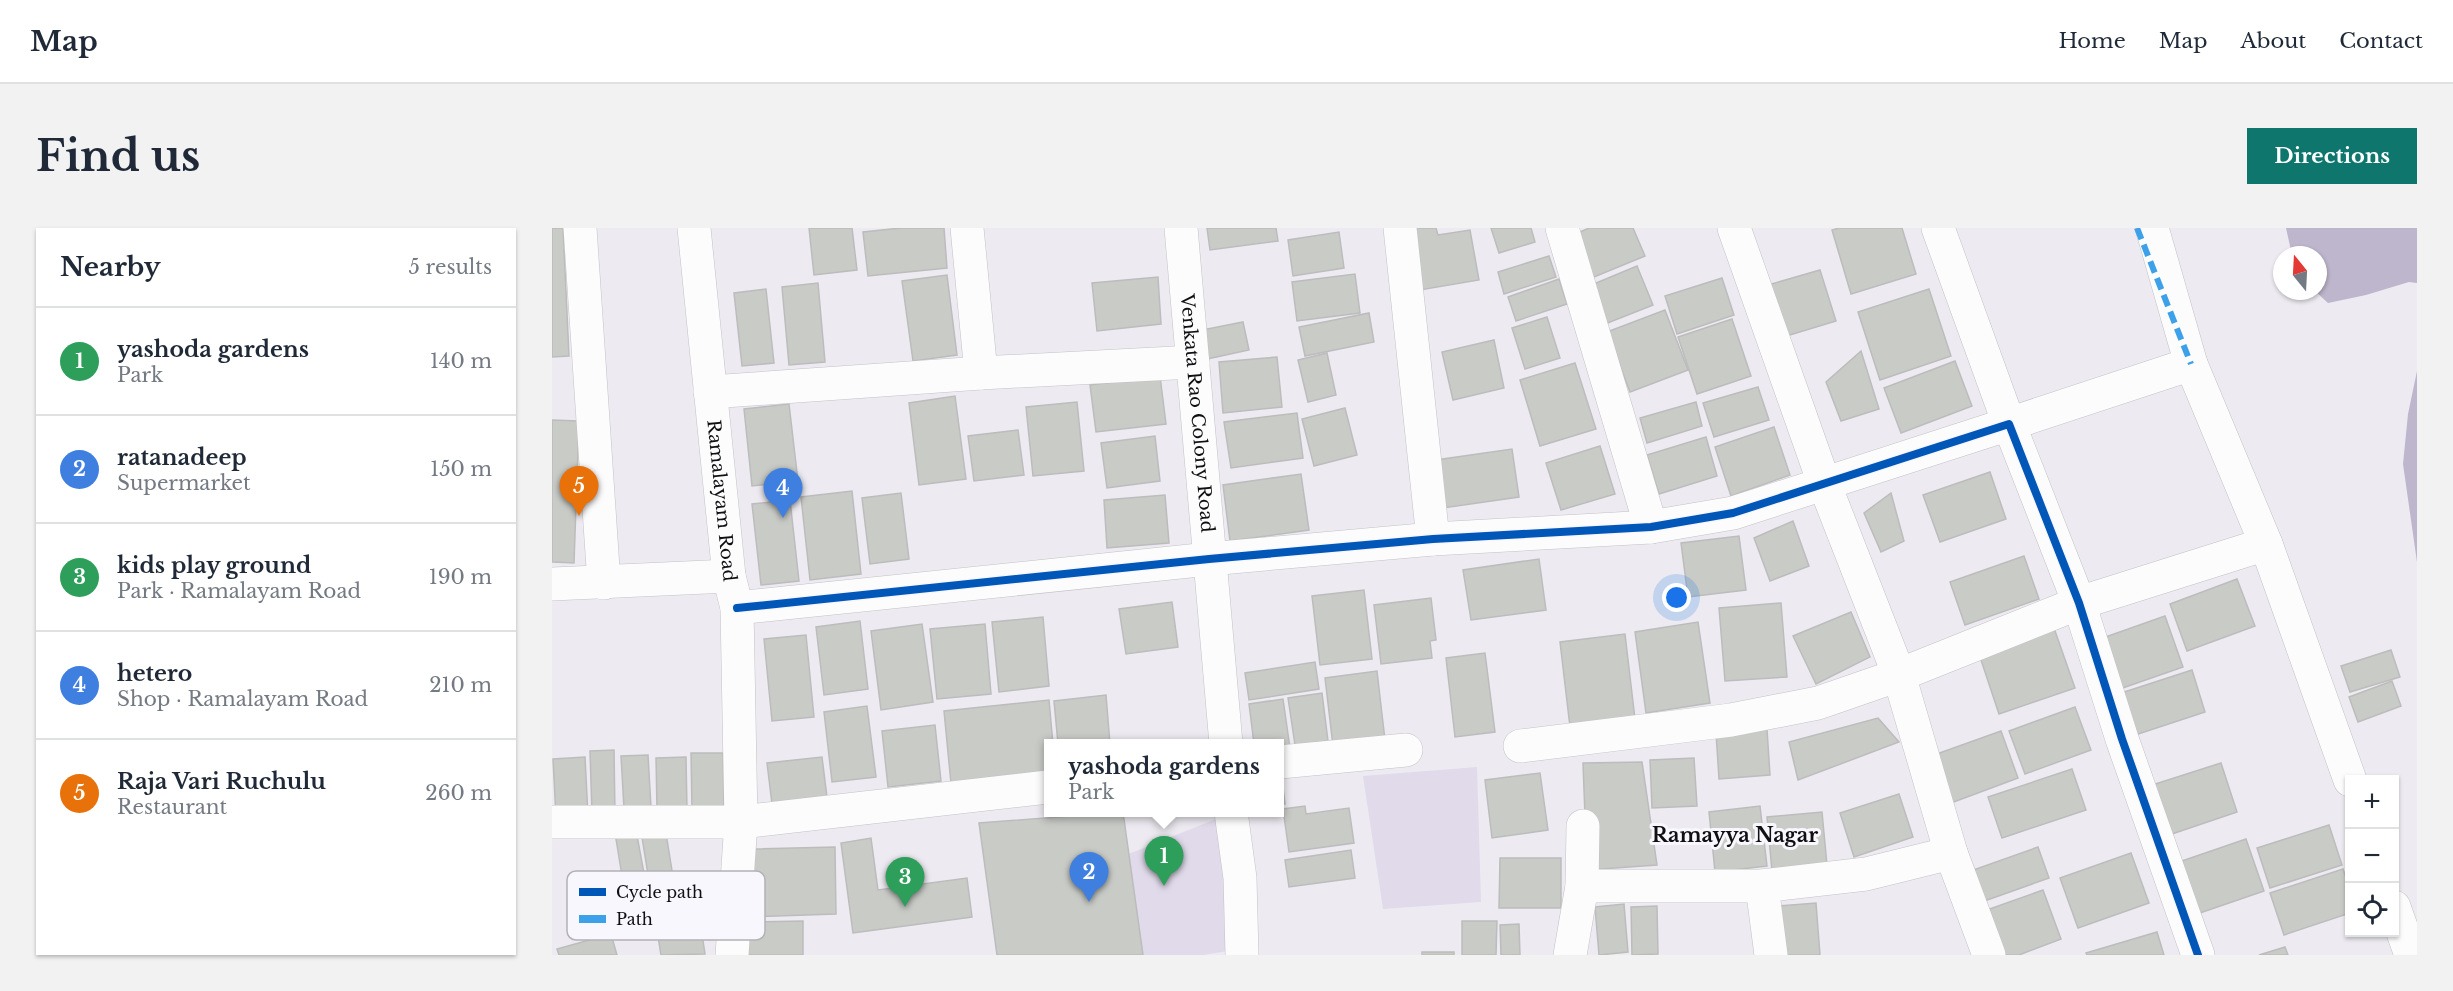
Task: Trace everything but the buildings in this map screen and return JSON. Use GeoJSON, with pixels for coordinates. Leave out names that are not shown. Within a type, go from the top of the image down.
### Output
{"type":"FeatureCollection","features":[{"type":"Feature","properties":{"kind":"street"},"geometry":{"type":"LineString","coordinates":[[580,228],[604,583]]}},
{"type":"Feature","properties":{"kind":"street","name":"Ramalayam Road"},"geometry":{"type":"LineString","coordinates":[[694,228],[729,576],[737,608],[741,822],[738,871]]}},
{"type":"Feature","properties":{"kind":"street"},"geometry":{"type":"LineString","coordinates":[[966,228],[981,373]]}},
{"type":"Feature","properties":{"kind":"street","name":"Venkata Rao Colony Road"},"geometry":{"type":"LineString","coordinates":[[1181,228],[1226,739]]}},
{"type":"Feature","properties":{"kind":"street"},"geometry":{"type":"LineString","coordinates":[[1400,228],[1433,539]]}},
{"type":"Feature","properties":{"kind":"street"},"geometry":{"type":"LineString","coordinates":[[1562,228],[1652,527]]}},
{"type":"Feature","properties":{"kind":"street"},"geometry":{"type":"LineString","coordinates":[[1734,228],[1824,483],[1899,675],[1951,853],[1989,955]]}},
{"type":"Feature","properties":{"kind":"street"},"geometry":{"type":"LineString","coordinates":[[1938,228],[2009,424],[2079,603],[2122,739],[2198,955]]}},
{"type":"Feature","properties":{"kind":"street"},"geometry":{"type":"LineString","coordinates":[[2152,228],[2191,364],[2266,544],[2347,775]]}},
{"type":"Feature","properties":{"kind":"street"},"geometry":{"type":"LineString","coordinates":[[710,392],[981,373],[1193,362]]}},
{"type":"Feature","properties":{"kind":"street"},"geometry":{"type":"LineString","coordinates":[[737,608],[1209,559],[1433,539],[1652,527],[1733,513],[2191,364]]}},
{"type":"Feature","properties":{"kind":"street"},"geometry":{"type":"LineString","coordinates":[[1520,746],[1731,720],[1818,703],[1899,675],[2079,603],[2266,544]]}},
{"type":"Feature","properties":{"kind":"street"},"geometry":{"type":"LineString","coordinates":[[552,584],[729,576]]}},
{"type":"Feature","properties":{"kind":"street"},"geometry":{"type":"LineString","coordinates":[[1284,762],[1406,750]]}},
{"type":"Feature","properties":{"kind":"street"},"geometry":{"type":"LineString","coordinates":[[552,822],[741,822],[1044,787]]}},
{"type":"Feature","properties":{"kind":"street"},"geometry":{"type":"LineString","coordinates":[[1232,817],[1240,879],[1242,955]]}},
{"type":"Feature","properties":{"kind":"street"},"geometry":{"type":"LineString","coordinates":[[1570,955],[1582,886],[1583,826]]}},
{"type":"Feature","properties":{"kind":"street"},"geometry":{"type":"LineString","coordinates":[[1582,886],[1762,886],[1866,874],[1951,853]]}},
{"type":"Feature","properties":{"kind":"street"},"geometry":{"type":"LineString","coordinates":[[1762,886],[1771,955]]}},
{"type":"Feature","properties":{"kind":"street"},"geometry":{"type":"LineString","coordinates":[[2399,922],[2411,955]]}},
{"type":"Feature","properties":{"kind":"street","name":"Ramalayam Road"},"geometry":{"type":"LineString","coordinates":[[732,955],[733,940]]}},
{"type":"Feature","properties":{"kind":"shaded area"},"geometry":{"type":"Polygon","coordinates":[[[2286,228],[2417,228],[2417,283],[2409,282],[2328,303],[2325,300],[2327,300],[2327,246],[2290,246],[2286,228]]]}},
{"type":"Feature","properties":{"kind":"shaded area"},"geometry":{"type":"Polygon","coordinates":[[[2417,371],[2417,562],[2403,464],[2408,414],[2417,371]]]}},
{"type":"Feature","properties":{"kind":"shaded area"},"geometry":{"type":"Polygon","coordinates":[[[1477,767],[1481,902],[1383,909],[1363,776],[1477,767]]]}},
{"type":"Feature","properties":{"kind":"shaded area"},"geometry":{"type":"Polygon","coordinates":[[[1221,817],[1228,951],[1203,955],[1129,955],[1096,867],[1221,817]]]}},
{"type":"Feature","properties":{"kind":"marked path"},"geometry":{"type":"LineString","coordinates":[[2137,228],[2191,364]]}},
{"type":"Feature","properties":{"kind":"cycle path"},"geometry":{"type":"LineString","coordinates":[[737,608],[1209,559],[1433,539],[1651,527],[1733,513],[2009,424],[2079,603],[2122,739],[2198,955]]}},
{"type":"Feature","properties":{"kind":"place","name":"Raja Vari Ruchulu"},"geometry":{"type":"Point","coordinates":[579,516]}},
{"type":"Feature","properties":{"kind":"place","name":"hetero"},"geometry":{"type":"Point","coordinates":[783,518]}},
{"type":"Feature","properties":{"kind":"place","name":"yashoda gardens"},"geometry":{"type":"Point","coordinates":[1164,886]}},
{"type":"Feature","properties":{"kind":"place","name":"ratanadeep"},"geometry":{"type":"Point","coordinates":[1089,902]}},
{"type":"Feature","properties":{"kind":"place","name":"kids play ground"},"geometry":{"type":"Point","coordinates":[905,907]}},
{"type":"Feature","properties":{"kind":"district","name":"Ramayya Nagar"},"geometry":{"type":"Point","coordinates":[1735,835]}}]}
